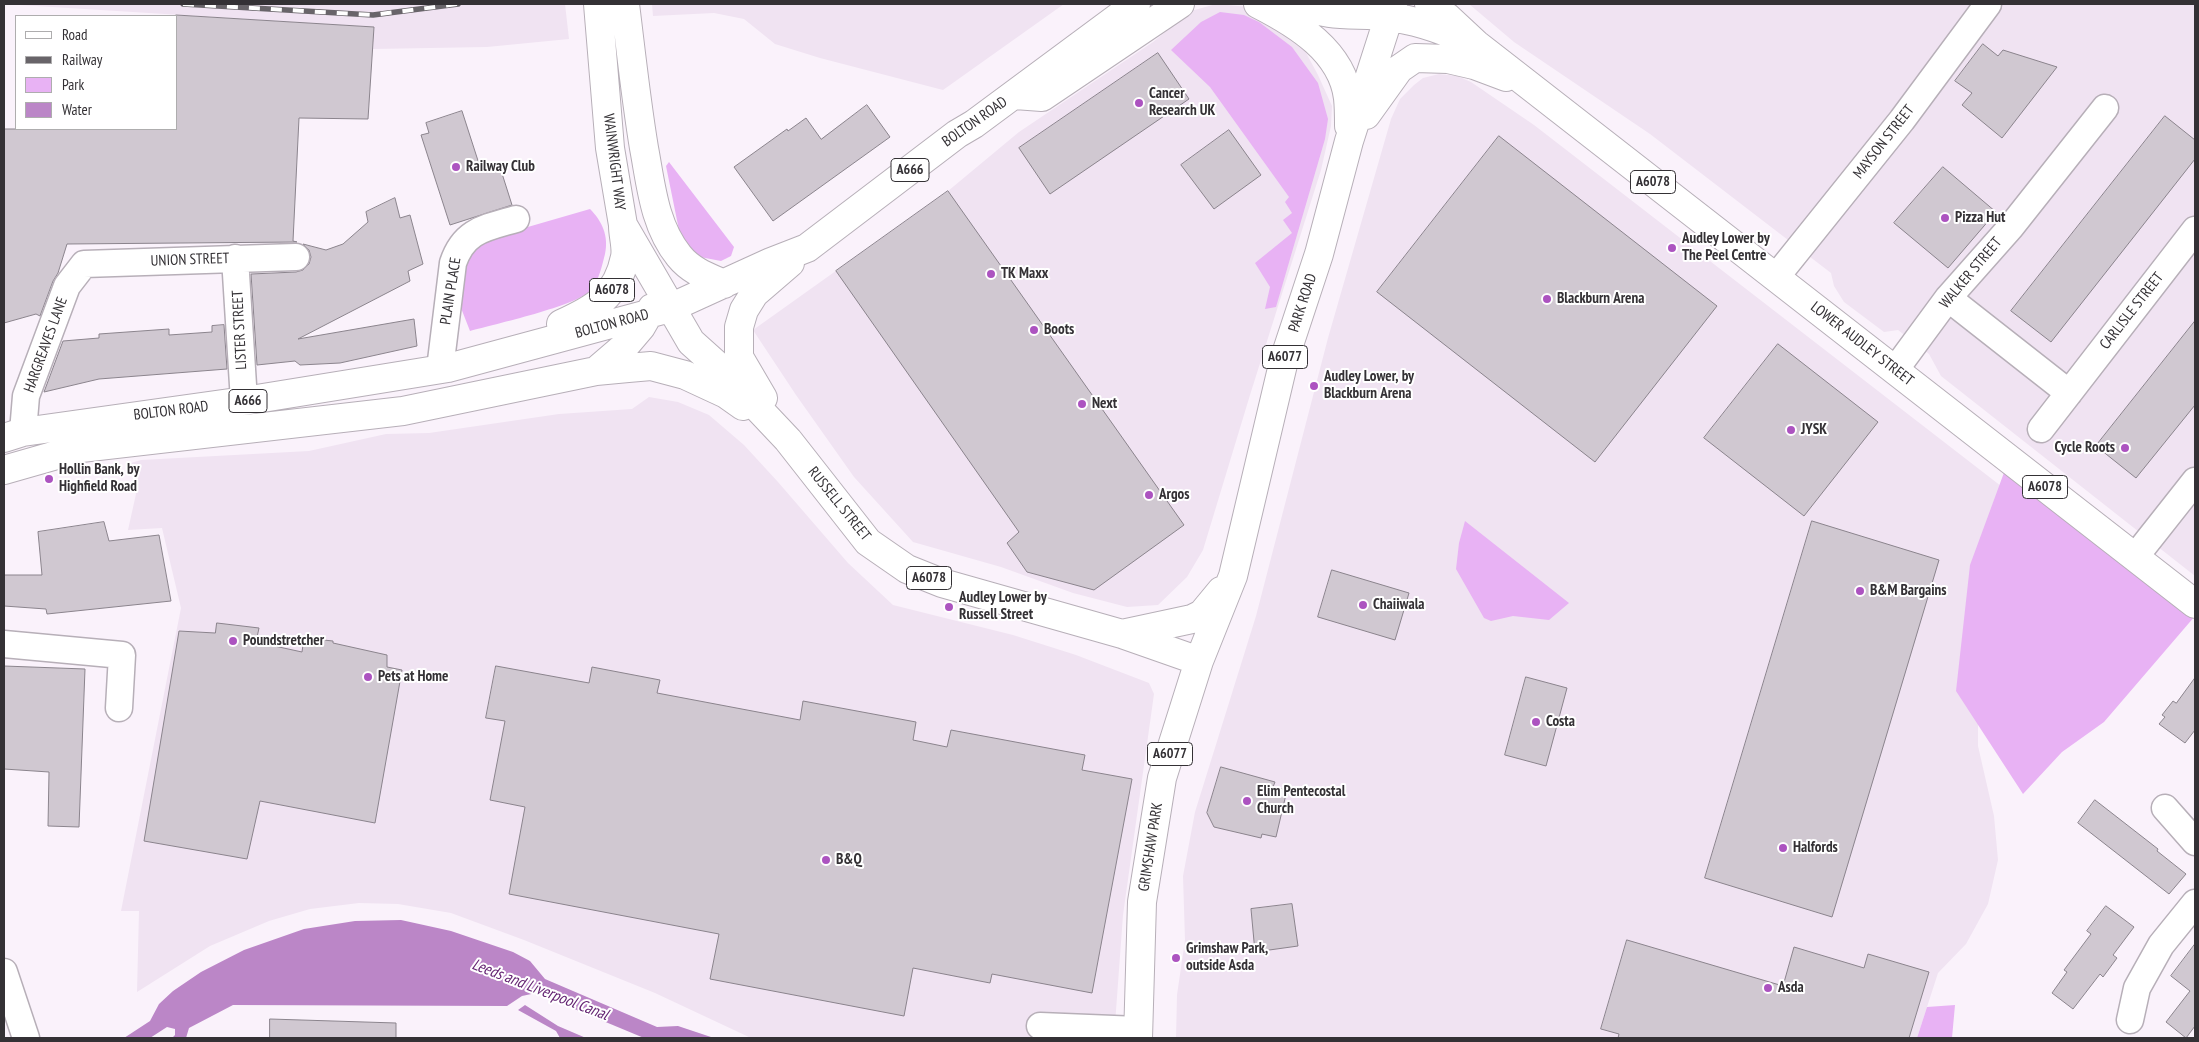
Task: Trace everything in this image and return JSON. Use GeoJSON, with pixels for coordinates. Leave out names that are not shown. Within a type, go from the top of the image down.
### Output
{"type":"FeatureCollection","features":[{"type":"Feature","properties":{"kind":"highway","name":"WAINWRIGHT WAY"},"geometry":{"type":"LineString","coordinates":[[598,4],[610,148],[622,225],[659,304]]}},
{"type":"Feature","properties":{"kind":"highway","name":"WAINWRIGHT WAY"},"geometry":{"type":"LineString","coordinates":[[625,4],[638,117],[654,207],[666,233],[680,256],[697,272],[724,284]]}},
{"type":"Feature","properties":{"kind":"highway","name":"BOLTON ROAD"},"geometry":{"type":"LineString","coordinates":[[14,435],[244,401],[440,369],[491,356],[724,284],[807,248],[957,134],[1014,95],[1136,4]]}},
{"type":"Feature","properties":{"kind":"highway"},"geometry":{"type":"LineString","coordinates":[[1014,95],[1042,97],[1180,4]]}},
{"type":"Feature","properties":{"kind":"highway"},"geometry":{"type":"LineString","coordinates":[[1258,4],[1279,15],[1309,35],[1328,53],[1338,69],[1348,98],[1349,141]]}},
{"type":"Feature","properties":{"kind":"highway"},"geometry":{"type":"LineString","coordinates":[[1302,4],[1322,12],[1391,10],[1414,22],[1476,44]]}},
{"type":"Feature","properties":{"kind":"highway","name":"LOWER AUDLEY STREET"},"geometry":{"type":"LineString","coordinates":[[1429,4],[1447,17],[1476,44],[2195,604]]}},
{"type":"Feature","properties":{"kind":"highway"},"geometry":{"type":"LineString","coordinates":[[1447,4],[1476,44]]}},
{"type":"Feature","properties":{"kind":"highway","name":"PARK ROAD"},"geometry":{"type":"LineString","coordinates":[[1199,661],[1233,576],[1284,360],[1319,254],[1349,141],[1391,10]]}},
{"type":"Feature","properties":{"kind":"highway","name":"LOWER AUDLEY STREET"},"geometry":{"type":"LineString","coordinates":[[1349,141],[1399,69],[1415,58],[1432,57],[1474,65],[1528,84]]}},
{"type":"Feature","properties":{"kind":"highway"},"geometry":{"type":"LineString","coordinates":[[596,371],[624,347],[659,304],[665,280],[654,207]]}},
{"type":"Feature","properties":{"kind":"highway","name":"A6078"},"geometry":{"type":"LineString","coordinates":[[491,356],[592,310],[611,292],[625,256],[622,225]]}},
{"type":"Feature","properties":{"kind":"highway"},"geometry":{"type":"LineString","coordinates":[[788,440],[740,357],[739,327],[744,310],[754,294],[807,248]]}},
{"type":"Feature","properties":{"kind":"highway","name":"RUSSELL STREET"},"geometry":{"type":"LineString","coordinates":[[659,304],[691,342],[720,368],[788,440],[868,542],[907,569],[942,583],[1122,634],[1199,661]]}},
{"type":"Feature","properties":{"kind":"highway","name":"BOLTON ROAD"},"geometry":{"type":"LineString","coordinates":[[4,470],[81,448],[403,410],[596,371],[651,366],[685,374],[726,394],[788,440]]}},
{"type":"Feature","properties":{"kind":"highway","name":"RUSSELL STREET"},"geometry":{"type":"LineString","coordinates":[[1122,634],[1202,614],[1233,576]]}},
{"type":"Feature","properties":{"kind":"highway","name":"GRIMSHAW PARK"},"geometry":{"type":"LineString","coordinates":[[1138,1034],[1142,902],[1150,849],[1162,778],[1199,661]]}},
{"type":"Feature","properties":{"kind":"street","name":"MAYSON STREET"},"geometry":{"type":"LineString","coordinates":[[1776,277],[1902,120],[1988,4]]}},
{"type":"Feature","properties":{"kind":"street","name":"WALKER STREET"},"geometry":{"type":"LineString","coordinates":[[1895,370],[1948,298],[2010,228],[2106,108]]}},
{"type":"Feature","properties":{"kind":"street","name":"PLAIN PLACE"},"geometry":{"type":"LineString","coordinates":[[440,369],[453,263],[457,251],[465,240],[477,230],[516,219]]}},
{"type":"Feature","properties":{"kind":"street","name":"CARLISLE STREET"},"geometry":{"type":"LineString","coordinates":[[2041,429],[2195,230]]}},
{"type":"Feature","properties":{"kind":"street","name":"UNION STREET"},"geometry":{"type":"LineString","coordinates":[[84,264],[296,257]]}},
{"type":"Feature","properties":{"kind":"street","name":"LISTER STREET"},"geometry":{"type":"LineString","coordinates":[[235,258],[244,401]]}},
{"type":"Feature","properties":{"kind":"street","name":"HARGREAVES LANE"},"geometry":{"type":"LineString","coordinates":[[14,435],[26,396],[67,286],[84,264]]}},
{"type":"Feature","properties":{"kind":"street"},"geometry":{"type":"LineString","coordinates":[[1948,298],[2069,393]]}},
{"type":"Feature","properties":{"kind":"street"},"geometry":{"type":"LineString","coordinates":[[2135,557],[2195,481]]}},
{"type":"Feature","properties":{"kind":"street"},"geometry":{"type":"LineString","coordinates":[[4,644],[122,655],[119,708]]}},
{"type":"Feature","properties":{"kind":"street"},"geometry":{"type":"LineString","coordinates":[[2165,808],[2195,842]]}},
{"type":"Feature","properties":{"kind":"street"},"geometry":{"type":"LineString","coordinates":[[2130,1020],[2137,988],[2161,945],[2195,903]]}},
{"type":"Feature","properties":{"kind":"street"},"geometry":{"type":"LineString","coordinates":[[4,972],[26,1038]]}},
{"type":"Feature","properties":{"kind":"street"},"geometry":{"type":"LineString","coordinates":[[1040,1026],[1138,1034]]}},
{"type":"Feature","properties":{"kind":"shaded area"},"geometry":{"type":"Polygon","coordinates":[[[4,4],[565,4],[569,39],[487,47],[373,49],[374,27],[4,4]]]}},
{"type":"Feature","properties":{"kind":"shaded area"},"geometry":{"type":"Polygon","coordinates":[[[652,4],[1064,4],[943,90],[820,58],[775,44],[744,19],[714,13],[653,16],[652,4]]]}},
{"type":"Feature","properties":{"kind":"shaded area"},"geometry":{"type":"Polygon","coordinates":[[[1216,4],[1249,7],[1285,31],[1304,49],[1332,106],[1331,126],[1321,170],[1203,550],[1187,577],[1158,605],[1127,607],[1073,593],[1001,567],[913,542],[854,477],[753,330],[948,191],[1019,132],[1153,42],[1191,11],[1216,4]]]}},
{"type":"Feature","properties":{"kind":"shaded area"},"geometry":{"type":"Polygon","coordinates":[[[1469,4],[2195,4],[2195,576],[1941,376],[1929,354],[1898,330],[1884,332],[1844,302],[1834,286],[1831,273],[1650,134],[1514,42],[1469,4]]]}},
{"type":"Feature","properties":{"kind":"shaded area"},"geometry":{"type":"Polygon","coordinates":[[[1439,74],[1457,76],[1471,82],[1534,125],[2010,493],[1978,578],[1978,746],[1994,816],[1998,860],[1988,904],[1966,944],[1938,973],[1917,1038],[1176,1038],[1177,995],[1185,940],[1183,876],[1195,812],[1256,616],[1328,338],[1391,119],[1400,99],[1414,85],[1423,78],[1439,74]]]}},
{"type":"Feature","properties":{"kind":"shaded area"},"geometry":{"type":"Polygon","coordinates":[[[649,397],[678,402],[709,415],[744,445],[848,563],[893,605],[1013,635],[1076,655],[1149,683],[1154,694],[1123,915],[1114,1038],[751,1038],[655,993],[524,940],[451,913],[398,904],[359,903],[310,909],[269,921],[210,946],[137,992],[139,911],[121,911],[181,608],[162,528],[128,530],[136,494],[131,463],[141,460],[309,451],[386,434],[429,433],[559,414],[632,409],[649,397]]]}},
{"type":"Feature","properties":{"kind":"green space"},"geometry":{"type":"Polygon","coordinates":[[[1220,12],[1244,15],[1259,22],[1292,47],[1318,83],[1328,119],[1325,139],[1276,307],[1265,309],[1270,287],[1255,263],[1292,233],[1283,220],[1292,213],[1285,202],[1289,197],[1210,87],[1171,50],[1201,22],[1220,12]]]}},
{"type":"Feature","properties":{"kind":"green space"},"geometry":{"type":"Polygon","coordinates":[[[669,162],[734,247],[731,256],[721,261],[700,257],[681,240],[666,166],[669,162]]]}},
{"type":"Feature","properties":{"kind":"green space"},"geometry":{"type":"Polygon","coordinates":[[[590,209],[604,229],[606,241],[601,268],[591,290],[583,296],[553,308],[470,331],[461,308],[464,259],[476,242],[590,209]]]}},
{"type":"Feature","properties":{"kind":"green space"},"geometry":{"type":"Polygon","coordinates":[[[2009,459],[2195,616],[2104,722],[2062,752],[2023,794],[1956,691],[1970,565],[2009,459]]]}},
{"type":"Feature","properties":{"kind":"green space"},"geometry":{"type":"Polygon","coordinates":[[[1465,521],[1569,603],[1549,620],[1513,616],[1491,621],[1484,618],[1456,569],[1459,543],[1465,521]]]}},
{"type":"Feature","properties":{"kind":"green space"},"geometry":{"type":"Polygon","coordinates":[[[1955,1005],[1952,1038],[1917,1038],[1927,1007],[1955,1005]]]}},
{"type":"Feature","properties":{"kind":"water","name":"Leeds and Liverpool Canal"},"geometry":{"type":"Polygon","coordinates":[[[401,920],[451,931],[513,952],[530,961],[545,979],[657,1027],[678,1026],[714,1038],[644,1038],[536,993],[522,996],[507,1006],[233,1005],[189,1028],[186,1038],[172,1038],[175,1035],[175,1029],[167,1027],[150,1038],[124,1038],[150,1021],[159,1004],[173,991],[201,972],[244,950],[304,929],[355,921],[401,920]]]}},
{"type":"Feature","properties":{"kind":"water"},"geometry":{"type":"Polygon","coordinates":[[[525,1005],[558,1026],[586,1038],[560,1038],[556,1031],[518,1010],[525,1005]]]}},
{"type":"Feature","properties":{"kind":"building"},"geometry":{"type":"Polygon","coordinates":[[[178,15],[374,27],[368,119],[299,118],[293,241],[297,242],[67,244],[58,273],[53,281],[40,316],[36,314],[4,323],[4,129],[178,130],[178,15]]]}},
{"type":"Feature","properties":{"kind":"building"},"geometry":{"type":"Polygon","coordinates":[[[1983,44],[1998,56],[2003,50],[2057,67],[2002,138],[1962,105],[1972,93],[1955,81],[1983,44]]]}},
{"type":"Feature","properties":{"kind":"building"},"geometry":{"type":"Polygon","coordinates":[[[1158,53],[1189,99],[1050,194],[1019,148],[1158,53]]]}},
{"type":"Feature","properties":{"kind":"building"},"geometry":{"type":"Polygon","coordinates":[[[867,105],[890,137],[773,221],[734,167],[787,129],[788,131],[806,118],[821,139],[867,105]]]}},
{"type":"Feature","properties":{"kind":"building","name":"Railway Club"},"geometry":{"type":"Polygon","coordinates":[[[462,111],[481,170],[499,164],[512,205],[450,225],[421,135],[429,133],[426,123],[462,111]]]}},
{"type":"Feature","properties":{"kind":"building"},"geometry":{"type":"Polygon","coordinates":[[[2165,116],[2195,140],[2195,159],[2051,342],[2011,311],[2165,116]]]}},
{"type":"Feature","properties":{"kind":"building"},"geometry":{"type":"Polygon","coordinates":[[[1229,130],[1261,175],[1214,209],[1181,165],[1229,130]]]}},
{"type":"Feature","properties":{"kind":"building","name":"Blackburn Arena"},"geometry":{"type":"Polygon","coordinates":[[[1499,136],[1717,306],[1595,462],[1377,292],[1499,136]]]}},
{"type":"Feature","properties":{"kind":"building","name":"Pizza Hut"},"geometry":{"type":"Polygon","coordinates":[[[1943,167],[1996,212],[1948,268],[1894,223],[1943,167]]]}},
{"type":"Feature","properties":{"kind":"building"},"geometry":{"type":"Polygon","coordinates":[[[948,191],[1184,525],[1094,590],[1027,572],[1007,543],[1019,532],[836,271],[948,191]]]}},
{"type":"Feature","properties":{"kind":"building"},"geometry":{"type":"Polygon","coordinates":[[[395,198],[400,218],[410,215],[423,264],[408,271],[410,281],[298,339],[414,319],[417,346],[340,363],[300,365],[295,361],[257,365],[251,274],[303,270],[309,264],[311,257],[309,250],[303,244],[326,250],[343,244],[368,222],[366,212],[395,198]]]}},
{"type":"Feature","properties":{"kind":"building"},"geometry":{"type":"Polygon","coordinates":[[[2195,321],[2195,405],[2136,478],[2096,446],[2195,321]]]}},
{"type":"Feature","properties":{"kind":"building"},"geometry":{"type":"Polygon","coordinates":[[[224,325],[227,369],[99,379],[44,392],[63,341],[99,338],[99,334],[169,329],[169,335],[212,332],[212,326],[224,325]]]}},
{"type":"Feature","properties":{"kind":"building","name":"JYSK"},"geometry":{"type":"Polygon","coordinates":[[[1778,344],[1878,422],[1804,516],[1704,438],[1778,344]]]}},
{"type":"Feature","properties":{"kind":"building"},"geometry":{"type":"Polygon","coordinates":[[[1812,521],[1939,560],[1832,917],[1705,878],[1812,521]]]}},
{"type":"Feature","properties":{"kind":"building"},"geometry":{"type":"Polygon","coordinates":[[[104,522],[109,541],[159,535],[171,601],[47,614],[46,609],[4,606],[4,575],[42,575],[38,532],[104,522]]]}},
{"type":"Feature","properties":{"kind":"building","name":"Chaiiwala"},"geometry":{"type":"Polygon","coordinates":[[[1332,570],[1409,593],[1395,640],[1318,617],[1332,570]]]}},
{"type":"Feature","properties":{"kind":"building"},"geometry":{"type":"Polygon","coordinates":[[[217,623],[259,628],[256,642],[302,652],[304,638],[333,641],[333,643],[387,655],[387,667],[402,670],[375,823],[260,801],[247,859],[144,841],[179,631],[215,633],[217,623]]]}},
{"type":"Feature","properties":{"kind":"building"},"geometry":{"type":"Polygon","coordinates":[[[4,666],[85,669],[79,827],[48,826],[49,772],[4,769],[4,666]]]}},
{"type":"Feature","properties":{"kind":"building"},"geometry":{"type":"Polygon","coordinates":[[[496,666],[589,683],[592,667],[660,680],[657,693],[800,720],[803,701],[916,722],[913,740],[947,747],[951,730],[1085,755],[1082,770],[1132,779],[1092,993],[992,974],[990,983],[913,968],[904,1016],[710,979],[719,934],[509,894],[525,807],[490,800],[505,721],[486,718],[496,666]]]}},
{"type":"Feature","properties":{"kind":"building","name":"Costa"},"geometry":{"type":"Polygon","coordinates":[[[1526,677],[1567,688],[1546,766],[1505,755],[1526,677]]]}},
{"type":"Feature","properties":{"kind":"building"},"geometry":{"type":"Polygon","coordinates":[[[2195,678],[2195,730],[2185,743],[2159,724],[2165,717],[2162,715],[2173,701],[2176,703],[2195,678]]]}},
{"type":"Feature","properties":{"kind":"building","name":"Elim Pentecostal Church"},"geometry":{"type":"Polygon","coordinates":[[[1221,767],[1275,782],[1273,787],[1287,790],[1276,837],[1262,834],[1261,838],[1214,827],[1207,813],[1221,767]]]}},
{"type":"Feature","properties":{"kind":"building"},"geometry":{"type":"Polygon","coordinates":[[[2095,800],[2158,849],[2157,851],[2186,874],[2169,894],[2078,823],[2095,800]]]}},
{"type":"Feature","properties":{"kind":"building"},"geometry":{"type":"Polygon","coordinates":[[[1292,904],[1298,946],[1255,952],[1251,909],[1292,904]]]}},
{"type":"Feature","properties":{"kind":"building"},"geometry":{"type":"Polygon","coordinates":[[[2106,906],[2134,927],[2113,955],[2117,958],[2103,977],[2100,974],[2073,1009],[2052,993],[2067,972],[2064,970],[2091,934],[2087,931],[2106,906]]]}},
{"type":"Feature","properties":{"kind":"building","name":"Asda"},"geometry":{"type":"Polygon","coordinates":[[[1627,940],[1783,986],[1794,947],[1864,968],[1868,954],[1929,972],[1909,1038],[1618,1038],[1619,1034],[1601,1029],[1627,940]]]}},
{"type":"Feature","properties":{"kind":"building"},"geometry":{"type":"Polygon","coordinates":[[[2195,944],[2195,1026],[2186,1038],[2166,1022],[2190,991],[2171,976],[2195,944]]]}},
{"type":"Feature","properties":{"kind":"building"},"geometry":{"type":"Polygon","coordinates":[[[270,1019],[396,1023],[396,1038],[270,1038],[270,1019]]]}},
{"type":"Feature","properties":{"kind":"railway"},"geometry":{"type":"LineString","coordinates":[[183,4],[373,15],[458,4]]}},
{"type":"Feature","properties":{"kind":"place","name":"Cancer Research UK"},"geometry":{"type":"Point","coordinates":[1139,103]}},
{"type":"Feature","properties":{"kind":"place","name":"Railway Club"},"geometry":{"type":"Point","coordinates":[456,167]}},
{"type":"Feature","properties":{"kind":"place","name":"Pizza Hut"},"geometry":{"type":"Point","coordinates":[1945,218]}},
{"type":"Feature","properties":{"kind":"place","name":"Audley Lower by The Peel Centre"},"geometry":{"type":"Point","coordinates":[1672,248]}},
{"type":"Feature","properties":{"kind":"place","name":"TK Maxx"},"geometry":{"type":"Point","coordinates":[991,274]}},
{"type":"Feature","properties":{"kind":"place","name":"Blackburn Arena"},"geometry":{"type":"Point","coordinates":[1547,299]}},
{"type":"Feature","properties":{"kind":"place","name":"Boots"},"geometry":{"type":"Point","coordinates":[1034,330]}},
{"type":"Feature","properties":{"kind":"place","name":"Audley Lower, by Blackburn Arena"},"geometry":{"type":"Point","coordinates":[1314,386]}},
{"type":"Feature","properties":{"kind":"place","name":"Next"},"geometry":{"type":"Point","coordinates":[1082,404]}},
{"type":"Feature","properties":{"kind":"place","name":"JYSK"},"geometry":{"type":"Point","coordinates":[1791,430]}},
{"type":"Feature","properties":{"kind":"place","name":"Cycle Roots"},"geometry":{"type":"Point","coordinates":[2125,448]}},
{"type":"Feature","properties":{"kind":"place","name":"Hollin Bank, by Highfield Road"},"geometry":{"type":"Point","coordinates":[49,479]}},
{"type":"Feature","properties":{"kind":"place","name":"Argos"},"geometry":{"type":"Point","coordinates":[1149,495]}},
{"type":"Feature","properties":{"kind":"place","name":"B&M Bargains"},"geometry":{"type":"Point","coordinates":[1860,591]}},
{"type":"Feature","properties":{"kind":"place","name":"Chaiiwala"},"geometry":{"type":"Point","coordinates":[1363,605]}},
{"type":"Feature","properties":{"kind":"place","name":"Audley Lower by Russell Street"},"geometry":{"type":"Point","coordinates":[949,607]}},
{"type":"Feature","properties":{"kind":"place","name":"Poundstretcher"},"geometry":{"type":"Point","coordinates":[233,641]}},
{"type":"Feature","properties":{"kind":"place","name":"Pets at Home"},"geometry":{"type":"Point","coordinates":[368,677]}},
{"type":"Feature","properties":{"kind":"place","name":"Costa"},"geometry":{"type":"Point","coordinates":[1536,722]}},
{"type":"Feature","properties":{"kind":"place","name":"Elim Pentecostal Church"},"geometry":{"type":"Point","coordinates":[1247,801]}},
{"type":"Feature","properties":{"kind":"place","name":"Halfords"},"geometry":{"type":"Point","coordinates":[1783,848]}},
{"type":"Feature","properties":{"kind":"place","name":"B&Q"},"geometry":{"type":"Point","coordinates":[826,860]}},
{"type":"Feature","properties":{"kind":"place","name":"Grimshaw Park, outside Asda"},"geometry":{"type":"Point","coordinates":[1176,958]}},
{"type":"Feature","properties":{"kind":"place","name":"Asda"},"geometry":{"type":"Point","coordinates":[1768,988]}}]}
